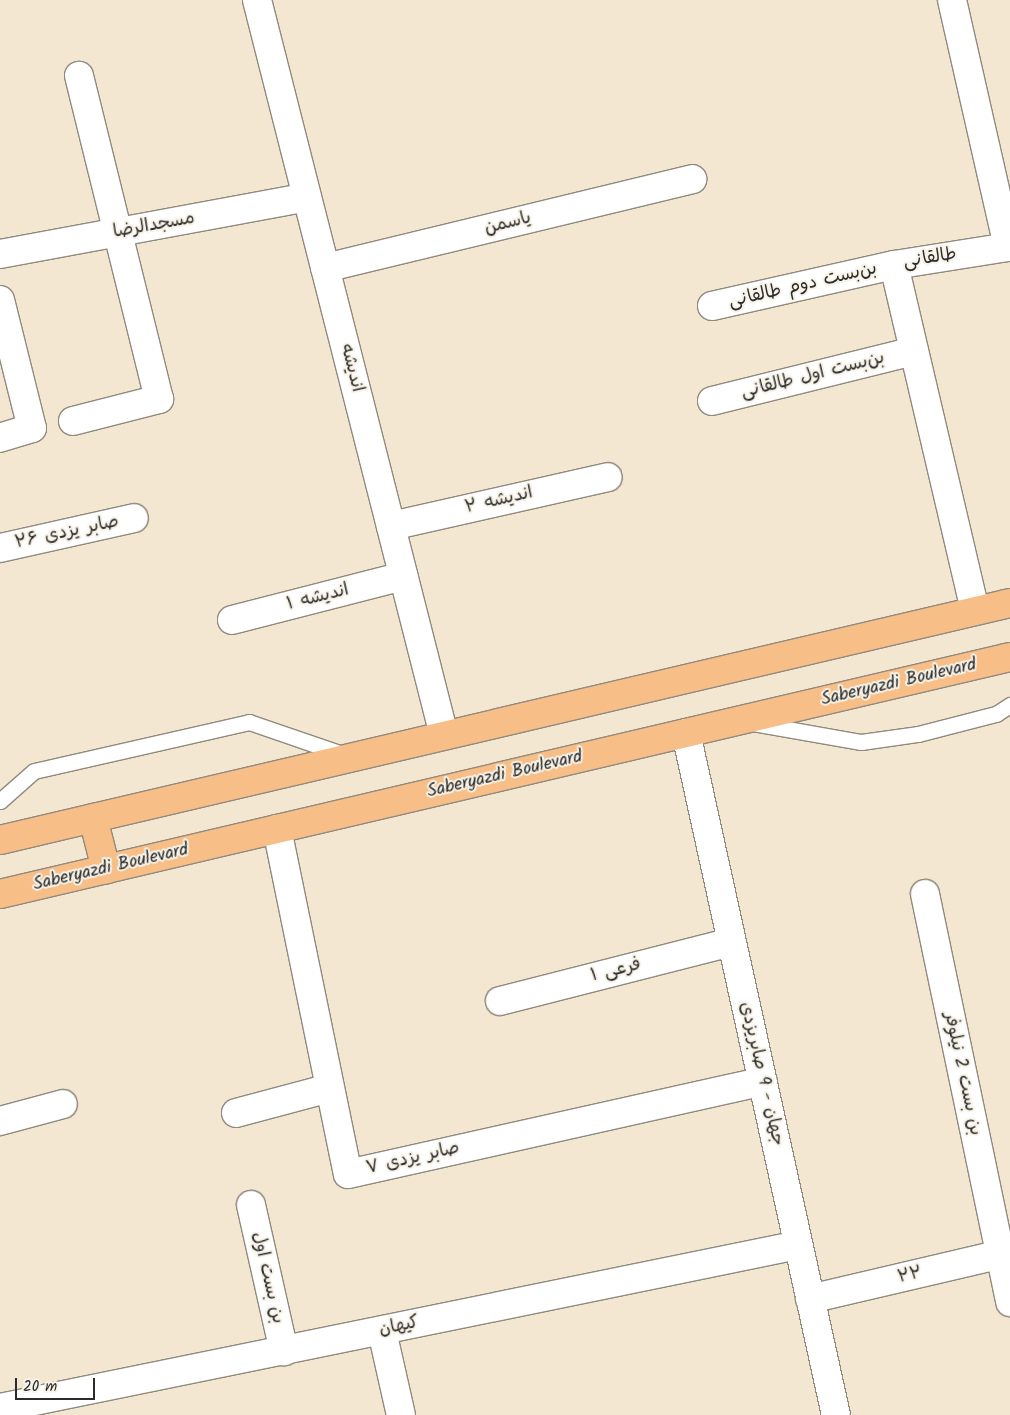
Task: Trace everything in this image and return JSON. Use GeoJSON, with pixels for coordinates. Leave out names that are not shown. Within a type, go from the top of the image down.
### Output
{"type":"FeatureCollection","features":[{"type":"Feature","properties":{"kind":"main road"},"geometry":{"type":"LineString","coordinates":[[0,840],[1010,603]]}},
{"type":"Feature","properties":{"kind":"main road","name":"Saberyazdi Boulevard"},"geometry":{"type":"LineString","coordinates":[[0,894],[1010,656]]}},
{"type":"Feature","properties":{"kind":"main road"},"geometry":{"type":"LineString","coordinates":[[94,818],[106,869]]}},
{"type":"Feature","properties":{"kind":"street","name":"اندیشه"},"geometry":{"type":"LineString","coordinates":[[257,0],[444,735]]}},
{"type":"Feature","properties":{"kind":"street","name":"طالقانی"},"geometry":{"type":"LineString","coordinates":[[952,0],[1009,253],[894,265],[975,611]]}},
{"type":"Feature","properties":{"kind":"street"},"geometry":{"type":"LineString","coordinates":[[73,422],[158,399],[79,76]]}},
{"type":"Feature","properties":{"kind":"street","name":"یاسمن"},"geometry":{"type":"LineString","coordinates":[[325,268],[692,179]]}},
{"type":"Feature","properties":{"kind":"street","name":"مسجدالرضا"},"geometry":{"type":"LineString","coordinates":[[0,254],[308,197]]}},
{"type":"Feature","properties":{"kind":"street","name":"بن‌بست دوم طالقانی"},"geometry":{"type":"LineString","coordinates":[[712,306],[894,265]]}},
{"type":"Feature","properties":{"kind":"street"},"geometry":{"type":"LineString","coordinates":[[0,300],[32,428],[0,438]]}},
{"type":"Feature","properties":{"kind":"street","name":"بن‌بست اول طالقانی"},"geometry":{"type":"LineString","coordinates":[[712,402],[914,352]]}},
{"type":"Feature","properties":{"kind":"street","name":"اندیشه ۲"},"geometry":{"type":"LineString","coordinates":[[391,526],[608,476]]}},
{"type":"Feature","properties":{"kind":"street","name":"صابر یزدی ۲۶"},"geometry":{"type":"LineString","coordinates":[[0,548],[134,518]]}},
{"type":"Feature","properties":{"kind":"street","name":"اندیشه ۱"},"geometry":{"type":"LineString","coordinates":[[232,620],[403,576]]}},
{"type":"Feature","properties":{"kind":"street","name":"جهان - 9 صابریزدی"},"geometry":{"type":"LineString","coordinates":[[686,733],[836,1415]]}},
{"type":"Feature","properties":{"kind":"street","name":"صابر یزدی ۷"},"geometry":{"type":"LineString","coordinates":[[277,829],[348,1174],[763,1081]]}},
{"type":"Feature","properties":{"kind":"street","name":"بن بست 2 نیلوفر"},"geometry":{"type":"LineString","coordinates":[[925,894],[1005,1253],[1010,1302]]}},
{"type":"Feature","properties":{"kind":"street","name":"فرعی ۱"},"geometry":{"type":"LineString","coordinates":[[500,1001],[732,942]]}},
{"type":"Feature","properties":{"kind":"street"},"geometry":{"type":"LineString","coordinates":[[236,1113],[330,1088]]}},
{"type":"Feature","properties":{"kind":"street"},"geometry":{"type":"LineString","coordinates":[[0,1121],[63,1104]]}},
{"type":"Feature","properties":{"kind":"street","name":"بن بست اول"},"geometry":{"type":"LineString","coordinates":[[251,1205],[284,1351]]}},
{"type":"Feature","properties":{"kind":"street","name":"کیهان"},"geometry":{"type":"LineString","coordinates":[[0,1408],[798,1245]]}},
{"type":"Feature","properties":{"kind":"street","name":"۲۲"},"geometry":{"type":"LineString","coordinates":[[810,1300],[1005,1253]]}},
{"type":"Feature","properties":{"kind":"street"},"geometry":{"type":"LineString","coordinates":[[382,1331],[401,1415]]}},
{"type":"Feature","properties":{"kind":"lane"},"geometry":{"type":"LineString","coordinates":[[739,720],[861,742],[918,734],[996,714],[1010,705]]}},
{"type":"Feature","properties":{"kind":"lane"},"geometry":{"type":"LineString","coordinates":[[0,802],[34,770],[249,722],[352,757]]}}]}
